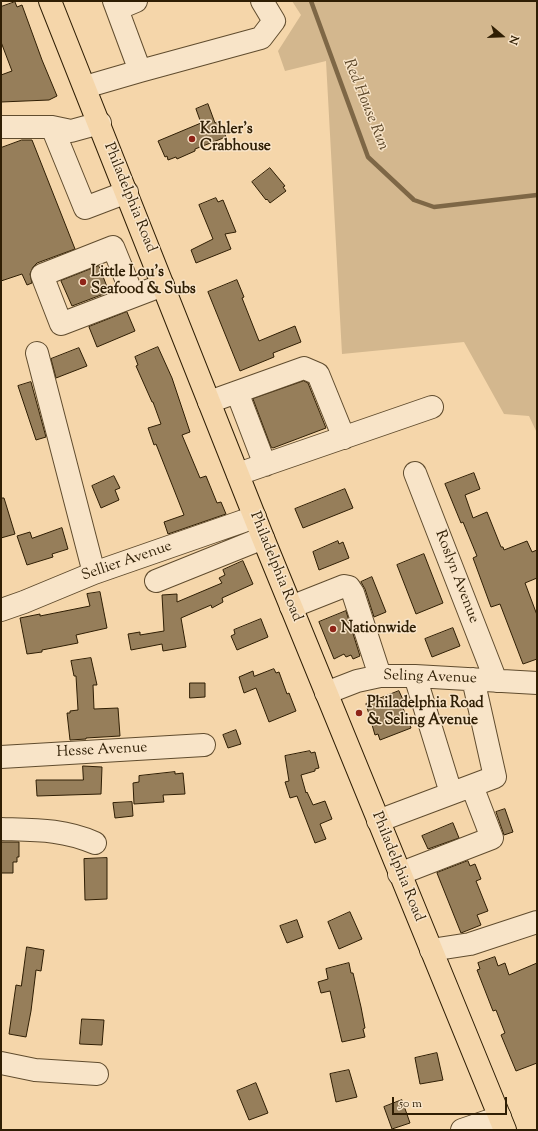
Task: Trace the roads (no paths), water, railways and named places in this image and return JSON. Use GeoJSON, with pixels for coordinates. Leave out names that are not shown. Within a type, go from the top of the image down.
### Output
{"type":"FeatureCollection","features":[{"type":"Feature","properties":{"kind":"main road","name":"Philadelphia Road"},"geometry":{"type":"LineString","coordinates":[[50,1],[100,123],[263,538],[502,1123]]}},
{"type":"Feature","properties":{"kind":"street"},"geometry":{"type":"LineString","coordinates":[[85,88],[140,71],[261,38],[274,21],[262,1]]}},
{"type":"Feature","properties":{"kind":"street"},"geometry":{"type":"LineString","coordinates":[[122,4],[140,71]]}},
{"type":"Feature","properties":{"kind":"street"},"geometry":{"type":"LineString","coordinates":[[1,126],[52,127],[71,131],[100,123]]}},
{"type":"Feature","properties":{"kind":"street"},"geometry":{"type":"LineString","coordinates":[[52,127],[85,208],[127,192]]}},
{"type":"Feature","properties":{"kind":"street"},"geometry":{"type":"LineString","coordinates":[[133,296],[163,285]]}},
{"type":"Feature","properties":{"kind":"street"},"geometry":{"type":"LineString","coordinates":[[37,352],[94,573]]}},
{"type":"Feature","properties":{"kind":"street"},"geometry":{"type":"LineString","coordinates":[[209,402],[304,368],[318,374],[344,438]]}},
{"type":"Feature","properties":{"kind":"street"},"geometry":{"type":"LineString","coordinates":[[237,392],[265,465]]}},
{"type":"Feature","properties":{"kind":"street"},"geometry":{"type":"LineString","coordinates":[[238,474],[432,407]]}},
{"type":"Feature","properties":{"kind":"street","name":"Roslyn Avenue"},"geometry":{"type":"LineString","coordinates":[[415,473],[496,680]]}},
{"type":"Feature","properties":{"kind":"street","name":"Sellier Avenue"},"geometry":{"type":"LineString","coordinates":[[1,610],[94,573],[255,517]]}},
{"type":"Feature","properties":{"kind":"street"},"geometry":{"type":"LineString","coordinates":[[156,581],[263,538]]}},
{"type":"Feature","properties":{"kind":"street"},"geometry":{"type":"LineString","coordinates":[[291,607],[344,586],[348,588],[353,593],[380,676]]}},
{"type":"Feature","properties":{"kind":"street","name":"Seling Avenue"},"geometry":{"type":"LineString","coordinates":[[326,693],[357,681],[380,676],[415,676],[537,683]]}},
{"type":"Feature","properties":{"kind":"street"},"geometry":{"type":"LineString","coordinates":[[415,676],[451,793]]}},
{"type":"Feature","properties":{"kind":"street"},"geometry":{"type":"LineString","coordinates":[[378,820],[495,777],[473,679]]}},
{"type":"Feature","properties":{"kind":"street","name":"Hesse Avenue"},"geometry":{"type":"LineString","coordinates":[[1,757],[204,745]]}},
{"type":"Feature","properties":{"kind":"street"},"geometry":{"type":"LineString","coordinates":[[400,874],[492,838],[472,786]]}},
{"type":"Feature","properties":{"kind":"street"},"geometry":{"type":"LineString","coordinates":[[1,829],[48,830],[69,833],[95,843]]}},
{"type":"Feature","properties":{"kind":"street"},"geometry":{"type":"LineString","coordinates":[[431,950],[470,944],[537,922]]}},
{"type":"Feature","properties":{"kind":"street"},"geometry":{"type":"LineString","coordinates":[[1,1063],[35,1070],[98,1074]]}},
{"type":"Feature","properties":{"kind":"street"},"geometry":{"type":"LineString","coordinates":[[462,1130],[502,1123]]}},
{"type":"Feature","properties":{"kind":"waterway","name":"Red House Run"},"geometry":{"type":"LineString","coordinates":[[311,1],[368,157],[414,200],[434,207],[537,195]]}},
{"type":"Feature","properties":{"kind":"place","name":"Kahler’s Crabhouse"},"geometry":{"type":"Point","coordinates":[192,139]}},
{"type":"Feature","properties":{"kind":"place","name":"Little Lou’s Seafood & Subs"},"geometry":{"type":"Point","coordinates":[83,282]}},
{"type":"Feature","properties":{"kind":"place","name":"Nationwide"},"geometry":{"type":"Point","coordinates":[333,629]}},
{"type":"Feature","properties":{"kind":"place","name":"Philadelphia Road & Seling Avenue"},"geometry":{"type":"Point","coordinates":[359,713]}}]}
